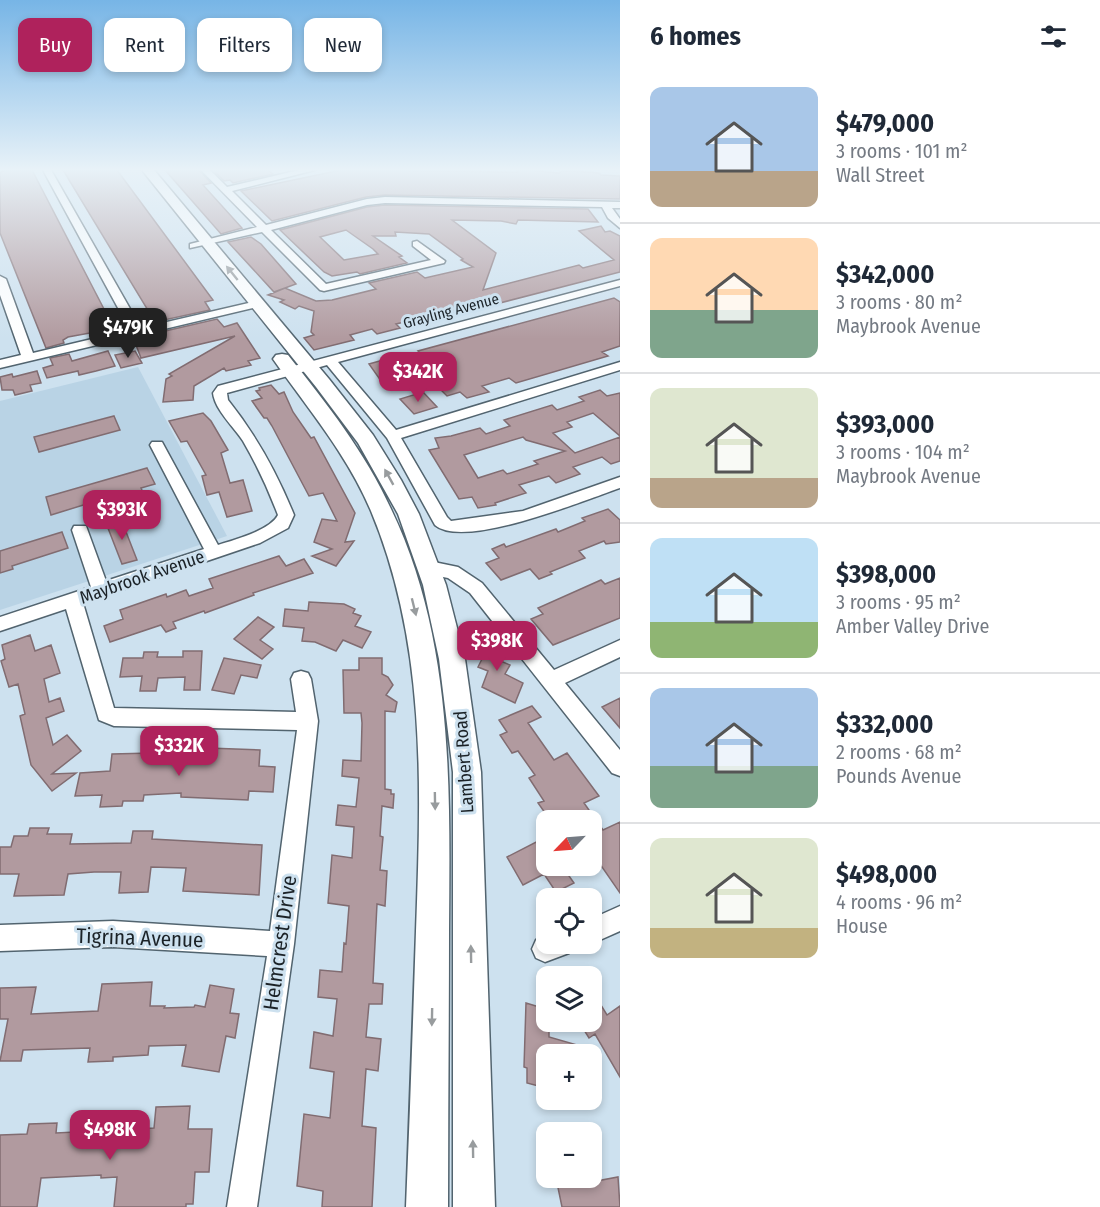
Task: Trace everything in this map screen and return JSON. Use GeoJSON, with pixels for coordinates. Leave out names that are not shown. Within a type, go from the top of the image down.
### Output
{"type":"FeatureCollection","features":[{"type":"Feature","properties":{"kind":"main road"},"geometry":{"type":"LineString","coordinates":[[184,226],[200,244]]}},
{"type":"Feature","properties":{"kind":"main road"},"geometry":{"type":"LineString","coordinates":[[188,226],[200,244]]}},
{"type":"Feature","properties":{"kind":"main road","name":"Lambert Road"},"geometry":{"type":"LineString","coordinates":[[200,244],[270,332],[310,366],[375,453],[409,517],[429,568],[446,627],[462,718],[467,772],[474,1207]]}},
{"type":"Feature","properties":{"kind":"main road","name":"Lambert Road"},"geometry":{"type":"LineString","coordinates":[[310,366],[335,428],[379,504],[396,545],[415,612],[426,673],[434,748],[435,809],[427,1207]]}},
{"type":"Feature","properties":{"kind":"main road"},"geometry":{"type":"LineString","coordinates":[[379,504],[392,510],[395,515],[414,563],[419,567],[429,568]]}},
{"type":"Feature","properties":{"kind":"street"},"geometry":{"type":"LineString","coordinates":[[78,226],[137,332]]}},
{"type":"Feature","properties":{"kind":"street"},"geometry":{"type":"LineString","coordinates":[[200,244],[270,226]]}},
{"type":"Feature","properties":{"kind":"street"},"geometry":{"type":"LineString","coordinates":[[263,228],[324,288],[440,261],[417,244]]}},
{"type":"Feature","properties":{"kind":"street"},"geometry":{"type":"LineString","coordinates":[[0,279],[28,357]]}},
{"type":"Feature","properties":{"kind":"street","name":"Grayling Avenue"},"geometry":{"type":"LineString","coordinates":[[282,524],[286,514],[280,499],[249,439],[221,400],[220,393],[223,389],[620,283]]}},
{"type":"Feature","properties":{"kind":"street"},"geometry":{"type":"LineString","coordinates":[[0,364],[250,306]]}},
{"type":"Feature","properties":{"kind":"street","name":"Lambert Road"},"geometry":{"type":"LineString","coordinates":[[310,366],[393,436],[441,521],[447,526],[457,528],[525,516],[620,482]]}},
{"type":"Feature","properties":{"kind":"street"},"geometry":{"type":"LineString","coordinates":[[393,436],[620,366]]}},
{"type":"Feature","properties":{"kind":"street"},"geometry":{"type":"LineString","coordinates":[[157,445],[214,552]]}},
{"type":"Feature","properties":{"kind":"street","name":"Maybrook Avenue"},"geometry":{"type":"LineString","coordinates":[[0,624],[254,539],[282,524]]}},
{"type":"Feature","properties":{"kind":"street"},"geometry":{"type":"LineString","coordinates":[[80,530],[102,591]]}},
{"type":"Feature","properties":{"kind":"street"},"geometry":{"type":"LineString","coordinates":[[429,568],[452,572],[476,588],[620,766]]}},
{"type":"Feature","properties":{"kind":"street"},"geometry":{"type":"LineString","coordinates":[[73,601],[106,714],[114,717],[308,721]]}},
{"type":"Feature","properties":{"kind":"street"},"geometry":{"type":"LineString","coordinates":[[550,680],[620,648]]}},
{"type":"Feature","properties":{"kind":"street","name":"Helmcrest Drive"},"geometry":{"type":"LineString","coordinates":[[242,1207],[280,944],[308,721],[301,679]]}},
{"type":"Feature","properties":{"kind":"street"},"geometry":{"type":"LineString","coordinates":[[602,927],[620,918]]}},
{"type":"Feature","properties":{"kind":"street","name":"Tigrina Avenue"},"geometry":{"type":"LineString","coordinates":[[0,938],[113,934],[280,944]]}},
{"type":"Feature","properties":{"kind":"shaded area"},"geometry":{"type":"Polygon","coordinates":[[[138,367],[227,536],[0,610],[0,401],[138,367]]]}},
{"type":"Feature","properties":{"kind":"building"},"geometry":{"type":"Polygon","coordinates":[[[0,226],[61,226],[112,329],[68,337],[63,340],[64,343],[46,348],[0,233],[0,226]]]}},
{"type":"Feature","properties":{"kind":"building"},"geometry":{"type":"Polygon","coordinates":[[[97,226],[159,226],[213,300],[205,302],[210,310],[155,322],[97,226]]]}},
{"type":"Feature","properties":{"kind":"building"},"geometry":{"type":"Polygon","coordinates":[[[214,226],[242,228],[221,234],[214,226]]]}},
{"type":"Feature","properties":{"kind":"building"},"geometry":{"type":"Polygon","coordinates":[[[294,226],[460,226],[496,253],[483,290],[579,265],[583,268],[614,260],[579,231],[601,226],[605,232],[610,231],[620,236],[620,272],[426,322],[421,318],[396,324],[400,328],[377,334],[372,329],[350,335],[354,340],[314,350],[304,338],[314,335],[311,332],[314,311],[299,306],[295,309],[280,302],[284,300],[268,295],[285,288],[316,301],[332,300],[376,289],[369,283],[417,272],[425,278],[473,267],[429,234],[395,232],[396,236],[373,236],[402,256],[399,257],[407,263],[360,274],[357,272],[332,276],[324,272],[280,230],[294,226]],[[346,230],[320,237],[344,260],[378,254],[346,230]]]}},
{"type":"Feature","properties":{"kind":"building"},"geometry":{"type":"Polygon","coordinates":[[[251,237],[261,244],[296,284],[274,292],[228,242],[251,237]]]}},
{"type":"Feature","properties":{"kind":"building"},"geometry":{"type":"Polygon","coordinates":[[[614,298],[620,302],[620,346],[602,352],[608,356],[516,383],[509,378],[482,386],[489,392],[467,398],[460,392],[447,396],[421,370],[381,381],[369,364],[390,358],[395,363],[423,356],[418,351],[614,298]]]}},
{"type":"Feature","properties":{"kind":"building"},"geometry":{"type":"Polygon","coordinates":[[[217,319],[224,327],[237,323],[260,358],[248,361],[251,365],[226,371],[224,368],[194,386],[193,400],[163,402],[166,379],[172,376],[169,374],[235,336],[141,358],[136,345],[165,338],[161,332],[217,319]]]}},
{"type":"Feature","properties":{"kind":"building"},"geometry":{"type":"Polygon","coordinates":[[[108,351],[115,366],[79,375],[78,371],[47,378],[43,368],[53,365],[50,358],[69,354],[72,361],[108,351]]]}},
{"type":"Feature","properties":{"kind":"building"},"geometry":{"type":"Polygon","coordinates":[[[135,351],[142,363],[121,368],[115,355],[135,351]]]}},
{"type":"Feature","properties":{"kind":"building"},"geometry":{"type":"Polygon","coordinates":[[[37,371],[41,383],[30,385],[32,391],[15,395],[13,390],[2,390],[0,377],[12,374],[13,377],[37,371]]]}},
{"type":"Feature","properties":{"kind":"building"},"geometry":{"type":"Polygon","coordinates":[[[271,385],[279,394],[284,392],[293,412],[311,438],[314,437],[355,513],[345,542],[354,541],[336,566],[312,556],[332,549],[314,542],[322,519],[337,521],[323,493],[309,496],[272,426],[252,401],[262,398],[256,391],[260,390],[259,388],[271,385]]]}},
{"type":"Feature","properties":{"kind":"building"},"geometry":{"type":"Polygon","coordinates":[[[600,390],[607,396],[620,393],[620,436],[593,413],[567,422],[572,427],[553,433],[575,453],[620,437],[620,461],[611,464],[602,457],[573,467],[580,474],[556,483],[549,476],[519,485],[526,493],[495,503],[496,505],[478,508],[472,497],[459,499],[429,450],[439,448],[435,438],[480,428],[486,434],[510,426],[504,420],[552,405],[557,410],[584,401],[579,397],[600,390]],[[523,437],[464,455],[478,478],[503,470],[507,474],[538,464],[534,461],[565,451],[526,440],[523,437]]]}},
{"type":"Feature","properties":{"kind":"building"},"geometry":{"type":"Polygon","coordinates":[[[423,392],[437,407],[414,414],[400,399],[423,392]]]}},
{"type":"Feature","properties":{"kind":"building"},"geometry":{"type":"Polygon","coordinates":[[[203,413],[211,421],[228,450],[221,453],[230,483],[243,480],[252,511],[227,517],[219,492],[207,495],[202,476],[206,475],[187,441],[181,442],[169,421],[203,413]]]}},
{"type":"Feature","properties":{"kind":"building"},"geometry":{"type":"Polygon","coordinates":[[[114,416],[120,430],[39,452],[34,437],[114,416]]]}},
{"type":"Feature","properties":{"kind":"building"},"geometry":{"type":"Polygon","coordinates":[[[147,468],[155,484],[141,488],[151,511],[129,518],[119,494],[51,515],[46,497],[147,468]]]}},
{"type":"Feature","properties":{"kind":"building"},"geometry":{"type":"Polygon","coordinates":[[[608,509],[620,520],[620,542],[606,544],[604,541],[579,551],[585,558],[550,572],[552,574],[539,579],[530,569],[501,580],[486,563],[499,558],[492,549],[504,544],[506,547],[556,529],[558,532],[585,521],[582,518],[608,509]]]}},
{"type":"Feature","properties":{"kind":"building"},"geometry":{"type":"Polygon","coordinates":[[[121,519],[137,560],[122,564],[106,523],[121,519]]]}},
{"type":"Feature","properties":{"kind":"building"},"geometry":{"type":"Polygon","coordinates":[[[62,532],[68,548],[12,566],[13,569],[0,573],[0,551],[62,532]]]}},
{"type":"Feature","properties":{"kind":"building"},"geometry":{"type":"Polygon","coordinates":[[[279,556],[286,566],[304,559],[313,573],[253,593],[254,595],[205,613],[204,611],[173,622],[176,628],[166,632],[161,625],[110,642],[104,626],[123,619],[120,610],[166,594],[167,597],[186,590],[189,596],[213,588],[209,579],[279,556]]]}},
{"type":"Feature","properties":{"kind":"building"},"geometry":{"type":"Polygon","coordinates":[[[620,578],[620,618],[553,645],[531,619],[543,614],[538,608],[601,580],[605,584],[620,578]]]}},
{"type":"Feature","properties":{"kind":"building"},"geometry":{"type":"Polygon","coordinates":[[[309,602],[344,604],[355,609],[353,613],[361,616],[355,626],[371,632],[362,648],[343,640],[336,651],[315,642],[302,641],[304,628],[283,626],[285,609],[308,611],[309,602]]]}},
{"type":"Feature","properties":{"kind":"building"},"geometry":{"type":"Polygon","coordinates":[[[258,617],[274,627],[260,640],[273,649],[262,659],[234,639],[258,617]]]}},
{"type":"Feature","properties":{"kind":"building"},"geometry":{"type":"Polygon","coordinates":[[[483,630],[494,644],[489,656],[510,665],[505,674],[523,683],[515,703],[482,687],[488,671],[478,667],[484,655],[475,652],[483,630]]]}},
{"type":"Feature","properties":{"kind":"building"},"geometry":{"type":"Polygon","coordinates":[[[30,635],[35,651],[51,645],[60,673],[44,679],[49,702],[60,698],[64,711],[46,718],[53,745],[67,735],[81,751],[52,774],[76,773],[52,791],[31,765],[20,716],[25,714],[18,684],[9,687],[1,661],[5,659],[2,645],[30,635]]]}},
{"type":"Feature","properties":{"kind":"building"},"geometry":{"type":"Polygon","coordinates":[[[183,651],[202,651],[200,690],[184,690],[185,677],[158,678],[156,691],[140,691],[142,676],[120,677],[123,658],[143,658],[144,652],[158,652],[157,657],[183,657],[183,651]]]}},
{"type":"Feature","properties":{"kind":"building"},"geometry":{"type":"Polygon","coordinates":[[[224,658],[261,665],[257,678],[241,675],[234,694],[212,690],[224,658]]]}},
{"type":"Feature","properties":{"kind":"building"},"geometry":{"type":"Polygon","coordinates":[[[359,658],[382,658],[382,674],[388,677],[393,685],[386,695],[397,702],[395,712],[385,711],[385,789],[391,790],[391,794],[394,794],[393,808],[382,806],[380,836],[383,837],[380,870],[387,871],[385,906],[377,904],[373,983],[383,984],[382,1004],[369,1004],[366,1037],[381,1039],[378,1071],[366,1069],[362,1126],[376,1128],[372,1207],[322,1207],[323,1191],[297,1186],[304,1114],[330,1118],[334,1072],[310,1068],[314,1032],[333,1036],[337,999],[318,997],[320,970],[342,972],[344,943],[346,944],[349,906],[328,903],[332,855],[352,858],[354,827],[336,825],[338,805],[356,807],[359,778],[342,776],[343,760],[361,761],[362,723],[361,713],[344,713],[343,670],[359,670],[359,658]]]}},
{"type":"Feature","properties":{"kind":"building"},"geometry":{"type":"Polygon","coordinates":[[[620,698],[620,728],[602,707],[620,698]]]}},
{"type":"Feature","properties":{"kind":"building"},"geometry":{"type":"Polygon","coordinates":[[[532,706],[541,717],[528,723],[554,760],[567,753],[599,796],[584,803],[589,810],[543,810],[538,803],[544,801],[529,778],[535,775],[518,751],[512,753],[500,735],[507,732],[499,720],[532,706]]]}},
{"type":"Feature","properties":{"kind":"building"},"geometry":{"type":"Polygon","coordinates":[[[208,748],[260,750],[259,766],[275,767],[273,792],[249,791],[248,800],[181,797],[181,793],[144,795],[143,801],[123,801],[122,806],[100,807],[102,795],[75,796],[80,773],[110,771],[112,754],[153,753],[159,752],[159,749],[179,749],[177,760],[207,762],[208,748]]]}},
{"type":"Feature","properties":{"kind":"building"},"geometry":{"type":"Polygon","coordinates":[[[620,822],[620,893],[602,867],[602,829],[620,822]]]}},
{"type":"Feature","properties":{"kind":"building"},"geometry":{"type":"Polygon","coordinates":[[[30,828],[49,828],[47,834],[72,834],[70,844],[131,843],[133,831],[153,831],[152,839],[262,845],[259,895],[183,891],[186,868],[151,867],[148,892],[119,893],[121,872],[94,872],[68,874],[64,895],[14,896],[19,874],[0,874],[0,847],[11,847],[14,836],[28,836],[30,828]]]}},
{"type":"Feature","properties":{"kind":"building"},"geometry":{"type":"Polygon","coordinates":[[[536,842],[536,876],[540,876],[523,885],[507,857],[536,842]]]}},
{"type":"Feature","properties":{"kind":"building"},"geometry":{"type":"Polygon","coordinates":[[[545,876],[569,876],[574,883],[564,888],[553,888],[545,876]]]}},
{"type":"Feature","properties":{"kind":"building"},"geometry":{"type":"Polygon","coordinates":[[[152,982],[150,1006],[165,1006],[164,1008],[194,1007],[195,1005],[205,1007],[210,985],[234,989],[230,1013],[239,1014],[235,1038],[226,1036],[219,1072],[182,1066],[186,1045],[149,1046],[148,1055],[113,1057],[113,1061],[88,1062],[90,1048],[23,1050],[21,1061],[0,1061],[8,1019],[0,1019],[0,988],[36,987],[31,1014],[98,1011],[102,984],[152,982]]]}},
{"type":"Feature","properties":{"kind":"building"},"geometry":{"type":"Polygon","coordinates":[[[526,1003],[536,1006],[536,1032],[549,1032],[549,1037],[574,1044],[536,1044],[536,1085],[527,1083],[527,1068],[524,1067],[526,1003]]]}},
{"type":"Feature","properties":{"kind":"building"},"geometry":{"type":"Polygon","coordinates":[[[620,1006],[620,1077],[595,1034],[589,1038],[585,1032],[602,1032],[602,1007],[607,1015],[620,1006]]]}},
{"type":"Feature","properties":{"kind":"building"},"geometry":{"type":"Polygon","coordinates":[[[190,1106],[188,1129],[212,1129],[209,1172],[195,1172],[193,1204],[186,1204],[186,1207],[114,1207],[117,1177],[101,1178],[101,1175],[41,1178],[37,1207],[0,1207],[0,1135],[27,1134],[29,1124],[57,1123],[56,1133],[154,1128],[156,1107],[190,1106]]]}},
{"type":"Feature","properties":{"kind":"building"},"geometry":{"type":"Polygon","coordinates":[[[618,1177],[620,1207],[562,1207],[558,1188],[602,1188],[602,1180],[618,1177]]]}}]}
